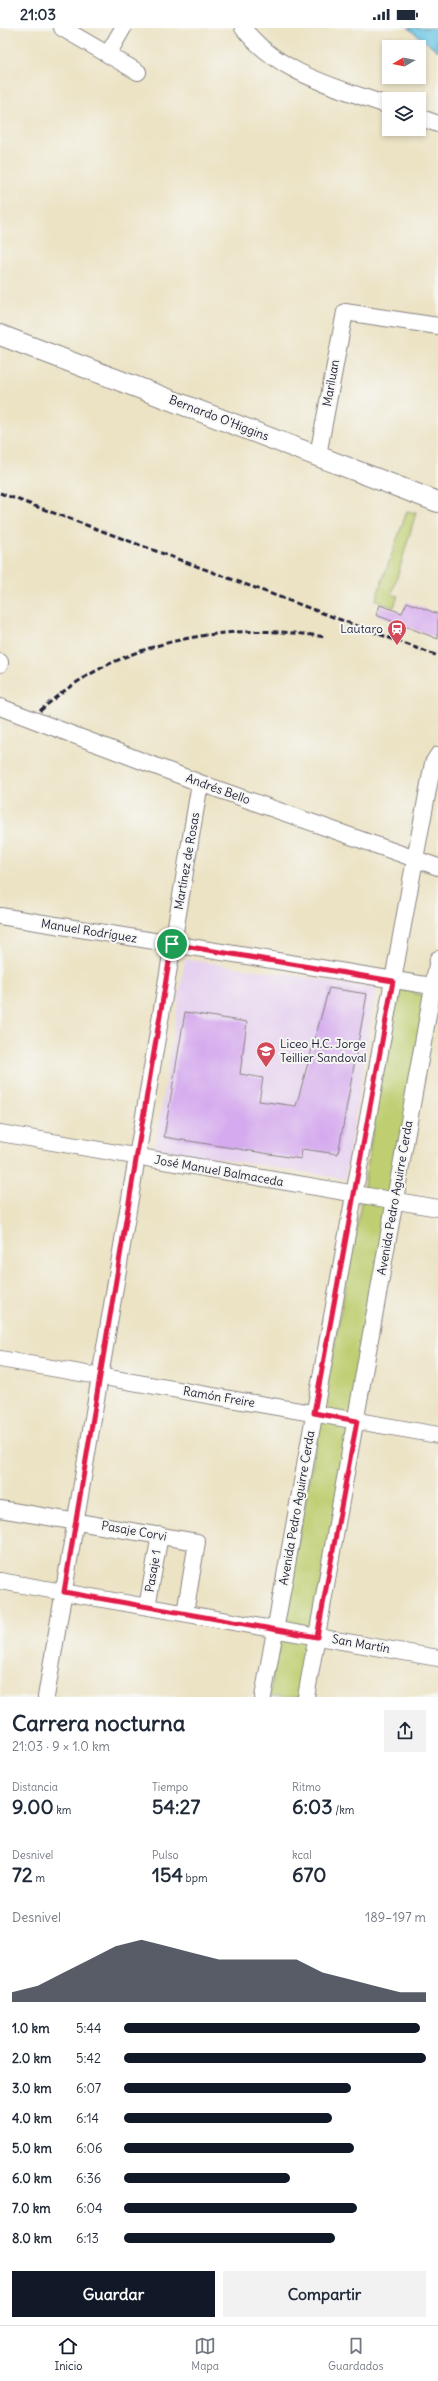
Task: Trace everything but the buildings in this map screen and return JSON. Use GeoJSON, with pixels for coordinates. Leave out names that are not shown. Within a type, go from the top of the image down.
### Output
{"type":"FeatureCollection","features":[{"type":"Feature","properties":{"kind":"main road","name":"Bernardo O'Higgins"},"geometry":{"type":"LineString","coordinates":[[0,335],[438,502]]}},
{"type":"Feature","properties":{"kind":"street"},"geometry":{"type":"LineString","coordinates":[[62,28],[138,72]]}},
{"type":"Feature","properties":{"kind":"street"},"geometry":{"type":"LineString","coordinates":[[108,54],[123,28]]}},
{"type":"Feature","properties":{"kind":"street"},"geometry":{"type":"LineString","coordinates":[[243,28],[270,56],[291,69],[382,103]]}},
{"type":"Feature","properties":{"kind":"street"},"geometry":{"type":"LineString","coordinates":[[426,120],[438,124]]}},
{"type":"Feature","properties":{"kind":"street","name":"Mariluan"},"geometry":{"type":"LineString","coordinates":[[318,455],[345,312],[438,326]]}},
{"type":"Feature","properties":{"kind":"street","name":"Andrés Bello"},"geometry":{"type":"LineString","coordinates":[[0,707],[200,783],[438,867]]}},
{"type":"Feature","properties":{"kind":"street","name":"Avenida Pedro Aguirre Cerda"},"geometry":{"type":"LineString","coordinates":[[263,1697],[415,859],[433,763],[438,755]]}},
{"type":"Feature","properties":{"kind":"street","name":"Martínez de Rosas"},"geometry":{"type":"LineString","coordinates":[[46,1697],[77,1521],[99,1376],[200,783]]}},
{"type":"Feature","properties":{"kind":"street","name":"Manuel Rodríguez"},"geometry":{"type":"LineString","coordinates":[[0,916],[436,987]]}},
{"type":"Feature","properties":{"kind":"street","name":"Avenida Pedro Aguirre Cerda"},"geometry":{"type":"LineString","coordinates":[[306,1697],[357,1421],[395,1201],[436,987],[438,959]]}},
{"type":"Feature","properties":{"kind":"street","name":"José Manuel Balmaceda"},"geometry":{"type":"LineString","coordinates":[[0,1133],[438,1208]]}},
{"type":"Feature","properties":{"kind":"street","name":"Ramón Freire"},"geometry":{"type":"LineString","coordinates":[[0,1359],[438,1435]]}},
{"type":"Feature","properties":{"kind":"street","name":"Pasaje Corvi"},"geometry":{"type":"LineString","coordinates":[[0,1509],[197,1542],[185,1613]]}},
{"type":"Feature","properties":{"kind":"street","name":"Pasaje 1"},"geometry":{"type":"LineString","coordinates":[[147,1607],[160,1535]]}},
{"type":"Feature","properties":{"kind":"street","name":"San Martín"},"geometry":{"type":"LineString","coordinates":[[0,1581],[438,1658]]}},
{"type":"Feature","properties":{"kind":"shaded area","name":"Liceo H.C. Jorge Teillier Sandoval"},"geometry":{"type":"Polygon","coordinates":[[[185,959],[376,988],[345,1179],[155,1148],[185,959]]]}},
{"type":"Feature","properties":{"kind":"green space"},"geometry":{"type":"Polygon","coordinates":[[[407,511],[416,513],[392,594],[398,596],[394,607],[375,601],[407,511]]]}},
{"type":"Feature","properties":{"kind":"green space"},"geometry":{"type":"Polygon","coordinates":[[[395,988],[428,997],[301,1697],[269,1697],[362,1198],[395,988]]]}},
{"type":"Feature","properties":{"kind":"water"},"geometry":{"type":"Polygon","coordinates":[[[408,28],[438,28],[438,51],[426,42],[426,40],[424,40],[408,28]]]}},
{"type":"Feature","properties":{"kind":"railway"},"geometry":{"type":"LineString","coordinates":[[0,493],[438,656]]}},
{"type":"Feature","properties":{"kind":"railway"},"geometry":{"type":"LineString","coordinates":[[40,711],[70,687],[102,668],[137,652],[174,641],[211,634],[249,632],[287,632],[325,637]]}},
{"type":"Feature","properties":{"kind":"place","name":"Lautaro"},"geometry":{"type":"Point","coordinates":[397,646]}},
{"type":"Feature","properties":{"kind":"place","name":"Liceo H.C. Jorge Teillier Sandoval"},"geometry":{"type":"Point","coordinates":[266,1068]}},
{"type":"Feature","properties":{"kind":"route"},"geometry":{"type":"LineString","coordinates":[[172,944],[393,981],[314,1413],[357,1421],[317,1637],[64,1592],[172,944]]}}]}
